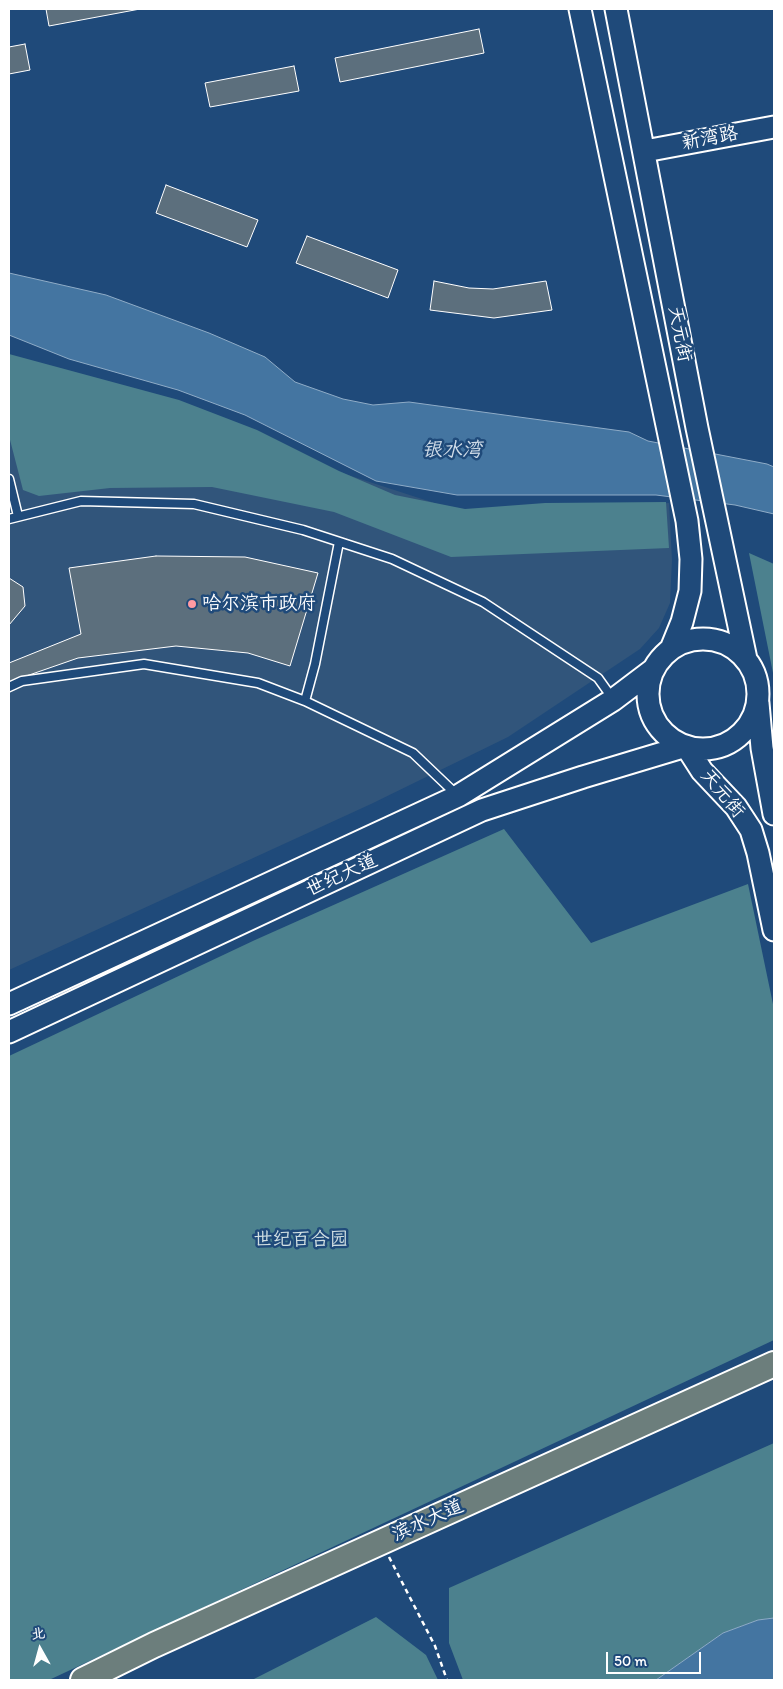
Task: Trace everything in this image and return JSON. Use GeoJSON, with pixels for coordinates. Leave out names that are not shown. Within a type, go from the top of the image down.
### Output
{"type":"FeatureCollection","features":[{"type":"Feature","properties":{"kind":"main road","name":"天元街"},"geometry":{"type":"LineString","coordinates":[[580,9],[686,521],[691,559],[690,591],[682,622],[671,649]]}},
{"type":"Feature","properties":{"kind":"main road","name":"天元街"},"geometry":{"type":"LineString","coordinates":[[616,9],[645,151],[697,428],[746,659]]}},
{"type":"Feature","properties":{"kind":"main road","name":"新湾路"},"geometry":{"type":"LineString","coordinates":[[645,151],[774,127]]}},
{"type":"Feature","properties":{"kind":"main road"},"geometry":{"type":"LineString","coordinates":[[699,639],[716,641],[733,647],[746,659],[754,671],[758,685],[758,700],[754,716],[746,729],[733,740],[718,747],[701,749],[686,746],[672,739],[660,729],[652,715],[648,700],[649,684],[654,669],[671,649],[682,643],[699,639]]}},
{"type":"Feature","properties":{"kind":"main road","name":"世纪大道"},"geometry":{"type":"LineString","coordinates":[[9,1004],[458,796],[613,700],[654,669]]}},
{"type":"Feature","properties":{"kind":"main road","name":"天元街"},"geometry":{"type":"LineString","coordinates":[[758,700],[762,748],[774,814]]}},
{"type":"Feature","properties":{"kind":"main road","name":"天元街"},"geometry":{"type":"LineString","coordinates":[[686,746],[702,771],[736,807],[751,830],[758,853],[774,930]]}},
{"type":"Feature","properties":{"kind":"main road","name":"世纪大道"},"geometry":{"type":"LineString","coordinates":[[9,1032],[482,810],[686,746]]}},
{"type":"Feature","properties":{"kind":"main road","name":"滨水大道"},"geometry":{"type":"LineString","coordinates":[[83,1680],[162,1641],[774,1364]]}},
{"type":"Feature","properties":{"kind":"main road","name":"滨水大道"},"geometry":{"type":"LineString","coordinates":[[114,1680],[774,1380]]}},
{"type":"Feature","properties":{"kind":"lane"},"geometry":{"type":"LineString","coordinates":[[9,479],[18,516]]}},
{"type":"Feature","properties":{"kind":"lane"},"geometry":{"type":"LineString","coordinates":[[9,519],[81,501],[194,504],[303,530],[392,559],[484,602],[598,678],[613,700]]}},
{"type":"Feature","properties":{"kind":"lane"},"geometry":{"type":"LineString","coordinates":[[305,701],[315,664],[339,542]]}},
{"type":"Feature","properties":{"kind":"lane"},"geometry":{"type":"LineString","coordinates":[[9,687],[22,681],[144,664],[258,683],[305,701],[413,753],[458,796]]}},
{"type":"Feature","properties":{"kind":"path"},"geometry":{"type":"LineString","coordinates":[[388,1556],[435,1646],[447,1680]]}},
{"type":"Feature","properties":{"kind":"shaded area"},"geometry":{"type":"Polygon","coordinates":[[[9,365],[456,510],[669,503],[672,560],[670,603],[659,628],[640,649],[508,737],[371,804],[9,970],[9,365]]]}},
{"type":"Feature","properties":{"kind":"green space"},"geometry":{"type":"Polygon","coordinates":[[[9,354],[179,400],[257,430],[339,471],[395,495],[465,509],[545,503],[666,502],[669,548],[451,557],[334,512],[212,487],[110,488],[39,496],[23,490],[9,436],[9,354]]]}},
{"type":"Feature","properties":{"kind":"green space"},"geometry":{"type":"Polygon","coordinates":[[[749,553],[774,564],[774,678],[749,553]]]}},
{"type":"Feature","properties":{"kind":"green space","name":"世纪百合园"},"geometry":{"type":"Polygon","coordinates":[[[504,829],[591,943],[748,884],[774,1009],[774,1340],[49,1680],[9,1680],[9,1056],[255,940],[504,829]]]}},
{"type":"Feature","properties":{"kind":"green space"},"geometry":{"type":"Polygon","coordinates":[[[774,1443],[774,1618],[758,1620],[723,1633],[656,1680],[463,1680],[449,1643],[449,1588],[774,1443]]]}},
{"type":"Feature","properties":{"kind":"green space"},"geometry":{"type":"Polygon","coordinates":[[[376,1617],[426,1655],[438,1680],[252,1680],[376,1617]]]}},
{"type":"Feature","properties":{"kind":"water","name":"银水湾"},"geometry":{"type":"Polygon","coordinates":[[[9,273],[106,295],[209,333],[265,357],[295,382],[343,399],[373,405],[409,402],[629,432],[648,441],[767,464],[774,467],[774,514],[735,505],[656,495],[457,495],[376,481],[245,415],[178,390],[69,359],[9,335],[9,273]]]}},
{"type":"Feature","properties":{"kind":"water"},"geometry":{"type":"Polygon","coordinates":[[[774,1618],[774,1680],[656,1680],[723,1633],[758,1620],[774,1618]]]}},
{"type":"Feature","properties":{"kind":"building"},"geometry":{"type":"Polygon","coordinates":[[[46,9],[140,9],[49,26],[46,9]]]}},
{"type":"Feature","properties":{"kind":"building"},"geometry":{"type":"Polygon","coordinates":[[[479,29],[484,53],[340,82],[335,58],[479,29]]]}},
{"type":"Feature","properties":{"kind":"building"},"geometry":{"type":"Polygon","coordinates":[[[25,44],[30,70],[9,74],[9,47],[25,44]]]}},
{"type":"Feature","properties":{"kind":"building"},"geometry":{"type":"Polygon","coordinates":[[[294,66],[299,91],[210,107],[205,83],[294,66]]]}},
{"type":"Feature","properties":{"kind":"building"},"geometry":{"type":"Polygon","coordinates":[[[166,185],[258,220],[247,247],[156,213],[166,185]]]}},
{"type":"Feature","properties":{"kind":"building"},"geometry":{"type":"Polygon","coordinates":[[[307,236],[398,270],[388,298],[296,263],[307,236]]]}},
{"type":"Feature","properties":{"kind":"building"},"geometry":{"type":"Polygon","coordinates":[[[434,281],[469,288],[493,289],[546,281],[552,310],[494,318],[430,310],[434,281]]]}},
{"type":"Feature","properties":{"kind":"building","name":"哈尔滨市政府"},"geometry":{"type":"Polygon","coordinates":[[[156,556],[245,557],[318,573],[290,666],[248,653],[176,646],[78,658],[9,682],[9,663],[81,634],[69,568],[156,556]]]}},
{"type":"Feature","properties":{"kind":"building"},"geometry":{"type":"Polygon","coordinates":[[[9,578],[23,587],[25,606],[9,625],[9,578]]]}},
{"type":"Feature","properties":{"kind":"place","name":"哈尔滨市政府"},"geometry":{"type":"Point","coordinates":[192,604]}}]}
